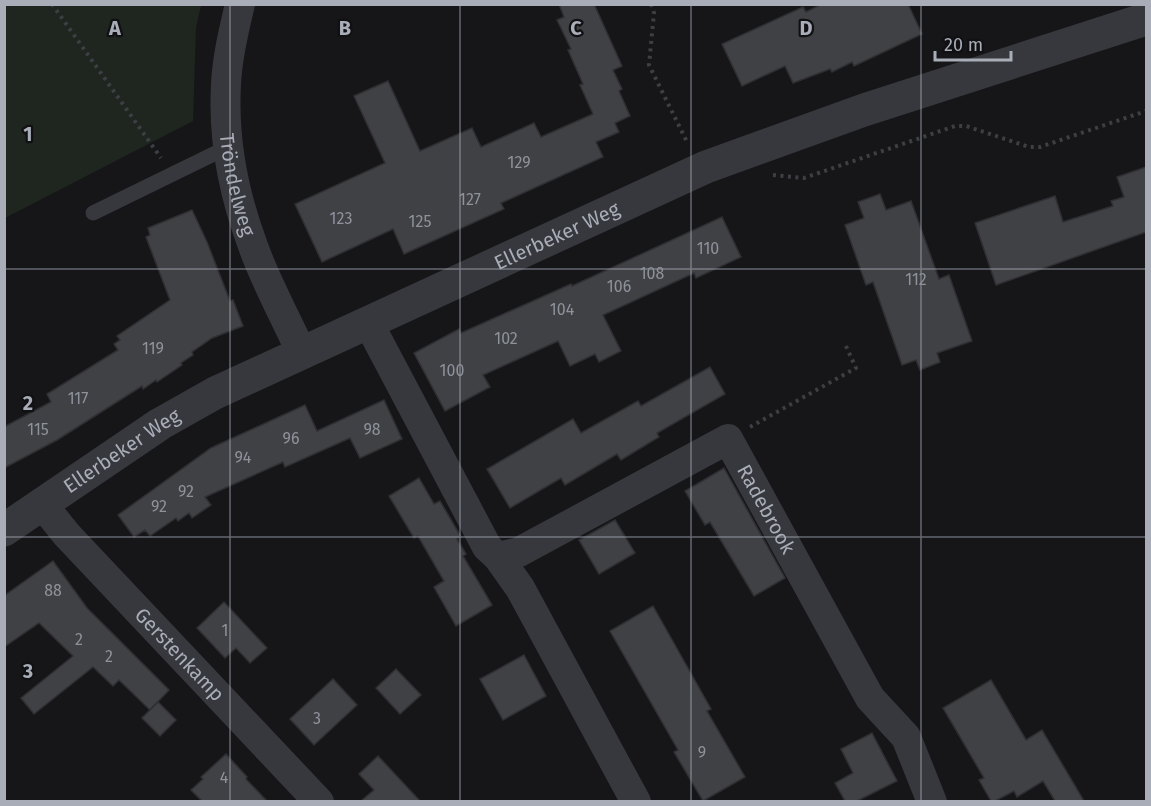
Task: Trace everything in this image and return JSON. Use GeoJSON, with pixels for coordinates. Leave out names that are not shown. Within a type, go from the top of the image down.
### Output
{"type":"FeatureCollection","features":[{"type":"Feature","properties":{"kind":"street","name":"Tröndelweg"},"geometry":{"type":"LineString","coordinates":[[240,4],[226,85],[228,147],[237,192],[253,248],[302,354]]}},
{"type":"Feature","properties":{"kind":"street","name":"Ellerbeker Weg"},"geometry":{"type":"LineString","coordinates":[[4,530],[160,424],[215,393],[698,170],[864,110],[1146,19]]}},
{"type":"Feature","properties":{"kind":"street"},"geometry":{"type":"LineString","coordinates":[[368,322],[487,547],[498,557],[520,588],[636,801]]}},
{"type":"Feature","properties":{"kind":"street"},"geometry":{"type":"LineString","coordinates":[[498,557],[519,552],[728,439]]}},
{"type":"Feature","properties":{"kind":"street","name":"Radebrook"},"geometry":{"type":"LineString","coordinates":[[728,439],[870,698],[906,737],[932,801]]}},
{"type":"Feature","properties":{"kind":"street","name":"Gerstenkamp"},"geometry":{"type":"LineString","coordinates":[[42,504],[67,535],[319,801]]}},
{"type":"Feature","properties":{"kind":"lane"},"geometry":{"type":"LineString","coordinates":[[93,213],[228,147]]}},
{"type":"Feature","properties":{"kind":"path"},"geometry":{"type":"LineString","coordinates":[[52,4],[172,174]]}},
{"type":"Feature","properties":{"kind":"path"},"geometry":{"type":"LineString","coordinates":[[651,4],[654,14],[650,65],[698,170]]}},
{"type":"Feature","properties":{"kind":"path"},"geometry":{"type":"LineString","coordinates":[[769,174],[804,178],[955,126],[966,126],[1029,147],[1040,147],[1146,111]]}},
{"type":"Feature","properties":{"kind":"path"},"geometry":{"type":"LineString","coordinates":[[728,439],[856,368],[844,344]]}},
{"type":"Feature","properties":{"kind":"shaded area"},"geometry":{"type":"Polygon","coordinates":[[[5,4],[201,5],[196,28],[193,121],[5,218],[5,4]]]}},
{"type":"Feature","properties":{"kind":"building"},"geometry":{"type":"Polygon","coordinates":[[[559,4],[594,4],[622,66],[613,70],[622,89],[619,91],[630,116],[615,123],[619,132],[596,142],[603,157],[501,203],[504,209],[404,254],[393,229],[322,262],[295,204],[385,163],[354,96],[388,81],[420,151],[472,128],[481,147],[534,123],[541,137],[593,114],[568,50],[571,49],[557,20],[564,17],[559,4]]]}},
{"type":"Feature","properties":{"kind":"building"},"geometry":{"type":"Polygon","coordinates":[[[822,4],[908,4],[922,34],[854,66],[852,62],[832,72],[830,69],[793,83],[785,66],[742,86],[722,44],[803,7],[806,12],[822,4]]]}},
{"type":"Feature","properties":{"kind":"building"},"geometry":{"type":"Polygon","coordinates":[[[1146,167],[1146,232],[996,285],[975,223],[1055,196],[1063,222],[1113,206],[1111,201],[1124,197],[1117,177],[1146,167]]]}},
{"type":"Feature","properties":{"kind":"building"},"geometry":{"type":"Polygon","coordinates":[[[880,194],[886,210],[911,201],[939,279],[949,275],[972,341],[937,353],[940,362],[920,370],[916,360],[902,365],[873,282],[866,285],[845,225],[864,218],[858,202],[880,194]]]}},
{"type":"Feature","properties":{"kind":"building"},"geometry":{"type":"Polygon","coordinates":[[[192,210],[230,301],[233,300],[243,326],[212,338],[192,352],[193,355],[181,363],[182,365],[157,382],[156,380],[143,389],[142,386],[57,440],[4,468],[4,427],[51,402],[47,394],[118,350],[114,344],[120,340],[117,336],[170,300],[146,237],[150,235],[148,228],[192,210]]]}},
{"type":"Feature","properties":{"kind":"building"},"geometry":{"type":"Polygon","coordinates":[[[722,217],[741,257],[696,278],[694,273],[603,315],[621,351],[599,362],[595,354],[570,366],[558,341],[483,375],[490,387],[445,411],[414,353],[459,329],[461,333],[571,284],[572,286],[722,217]]]}},
{"type":"Feature","properties":{"kind":"building"},"geometry":{"type":"Polygon","coordinates":[[[710,367],[725,394],[657,433],[659,437],[621,460],[617,454],[565,485],[561,478],[510,508],[487,469],[573,419],[581,433],[638,401],[641,406],[710,367]]]}},
{"type":"Feature","properties":{"kind":"building"},"geometry":{"type":"Polygon","coordinates":[[[384,400],[402,439],[360,458],[350,438],[285,467],[283,462],[205,497],[211,505],[192,518],[189,513],[178,521],[176,518],[150,536],[145,530],[134,537],[118,515],[211,448],[305,405],[317,431],[384,400]]]}},
{"type":"Feature","properties":{"kind":"building"},"geometry":{"type":"Polygon","coordinates":[[[724,468],[785,578],[754,596],[710,522],[705,525],[685,491],[724,468]]]}},
{"type":"Feature","properties":{"kind":"building"},"geometry":{"type":"Polygon","coordinates":[[[419,478],[434,504],[440,501],[461,537],[457,539],[466,554],[463,556],[492,605],[456,626],[434,587],[444,581],[418,536],[414,538],[389,496],[419,478]]]}},
{"type":"Feature","properties":{"kind":"building"},"geometry":{"type":"Polygon","coordinates":[[[615,520],[635,553],[599,574],[579,540],[615,520]]]}},
{"type":"Feature","properties":{"kind":"building"},"geometry":{"type":"Polygon","coordinates":[[[53,561],[87,608],[169,690],[150,710],[119,680],[113,686],[93,667],[34,714],[21,698],[73,656],[39,623],[4,647],[4,596],[53,561]]]}},
{"type":"Feature","properties":{"kind":"building"},"geometry":{"type":"Polygon","coordinates":[[[224,602],[267,648],[250,663],[236,648],[225,658],[197,628],[224,602]]]}},
{"type":"Feature","properties":{"kind":"building"},"geometry":{"type":"Polygon","coordinates":[[[653,606],[711,709],[707,711],[745,777],[703,801],[674,752],[678,750],[610,631],[653,606]]]}},
{"type":"Feature","properties":{"kind":"building"},"geometry":{"type":"Polygon","coordinates":[[[524,655],[546,696],[503,720],[480,679],[524,655]]]}},
{"type":"Feature","properties":{"kind":"building"},"geometry":{"type":"Polygon","coordinates":[[[396,669],[421,695],[400,714],[376,688],[396,669]]]}},
{"type":"Feature","properties":{"kind":"building"},"geometry":{"type":"Polygon","coordinates":[[[333,679],[357,705],[314,745],[290,719],[333,679]]]}},
{"type":"Feature","properties":{"kind":"building"},"geometry":{"type":"Polygon","coordinates":[[[991,680],[1026,740],[1042,730],[1084,801],[1055,801],[1043,781],[1017,797],[1014,791],[991,801],[979,780],[984,778],[943,708],[991,680]]]}},
{"type":"Feature","properties":{"kind":"building"},"geometry":{"type":"Polygon","coordinates":[[[158,702],[176,720],[160,736],[142,718],[158,702]]]}},
{"type":"Feature","properties":{"kind":"building"},"geometry":{"type":"Polygon","coordinates":[[[872,733],[897,781],[857,801],[845,801],[835,783],[853,773],[841,749],[872,733]]]}},
{"type":"Feature","properties":{"kind":"building"},"geometry":{"type":"Polygon","coordinates":[[[226,754],[267,801],[202,801],[191,790],[203,779],[201,777],[226,754]]]}},
{"type":"Feature","properties":{"kind":"building"},"geometry":{"type":"Polygon","coordinates":[[[378,756],[420,801],[361,801],[374,790],[359,774],[378,756]]]}}]}
